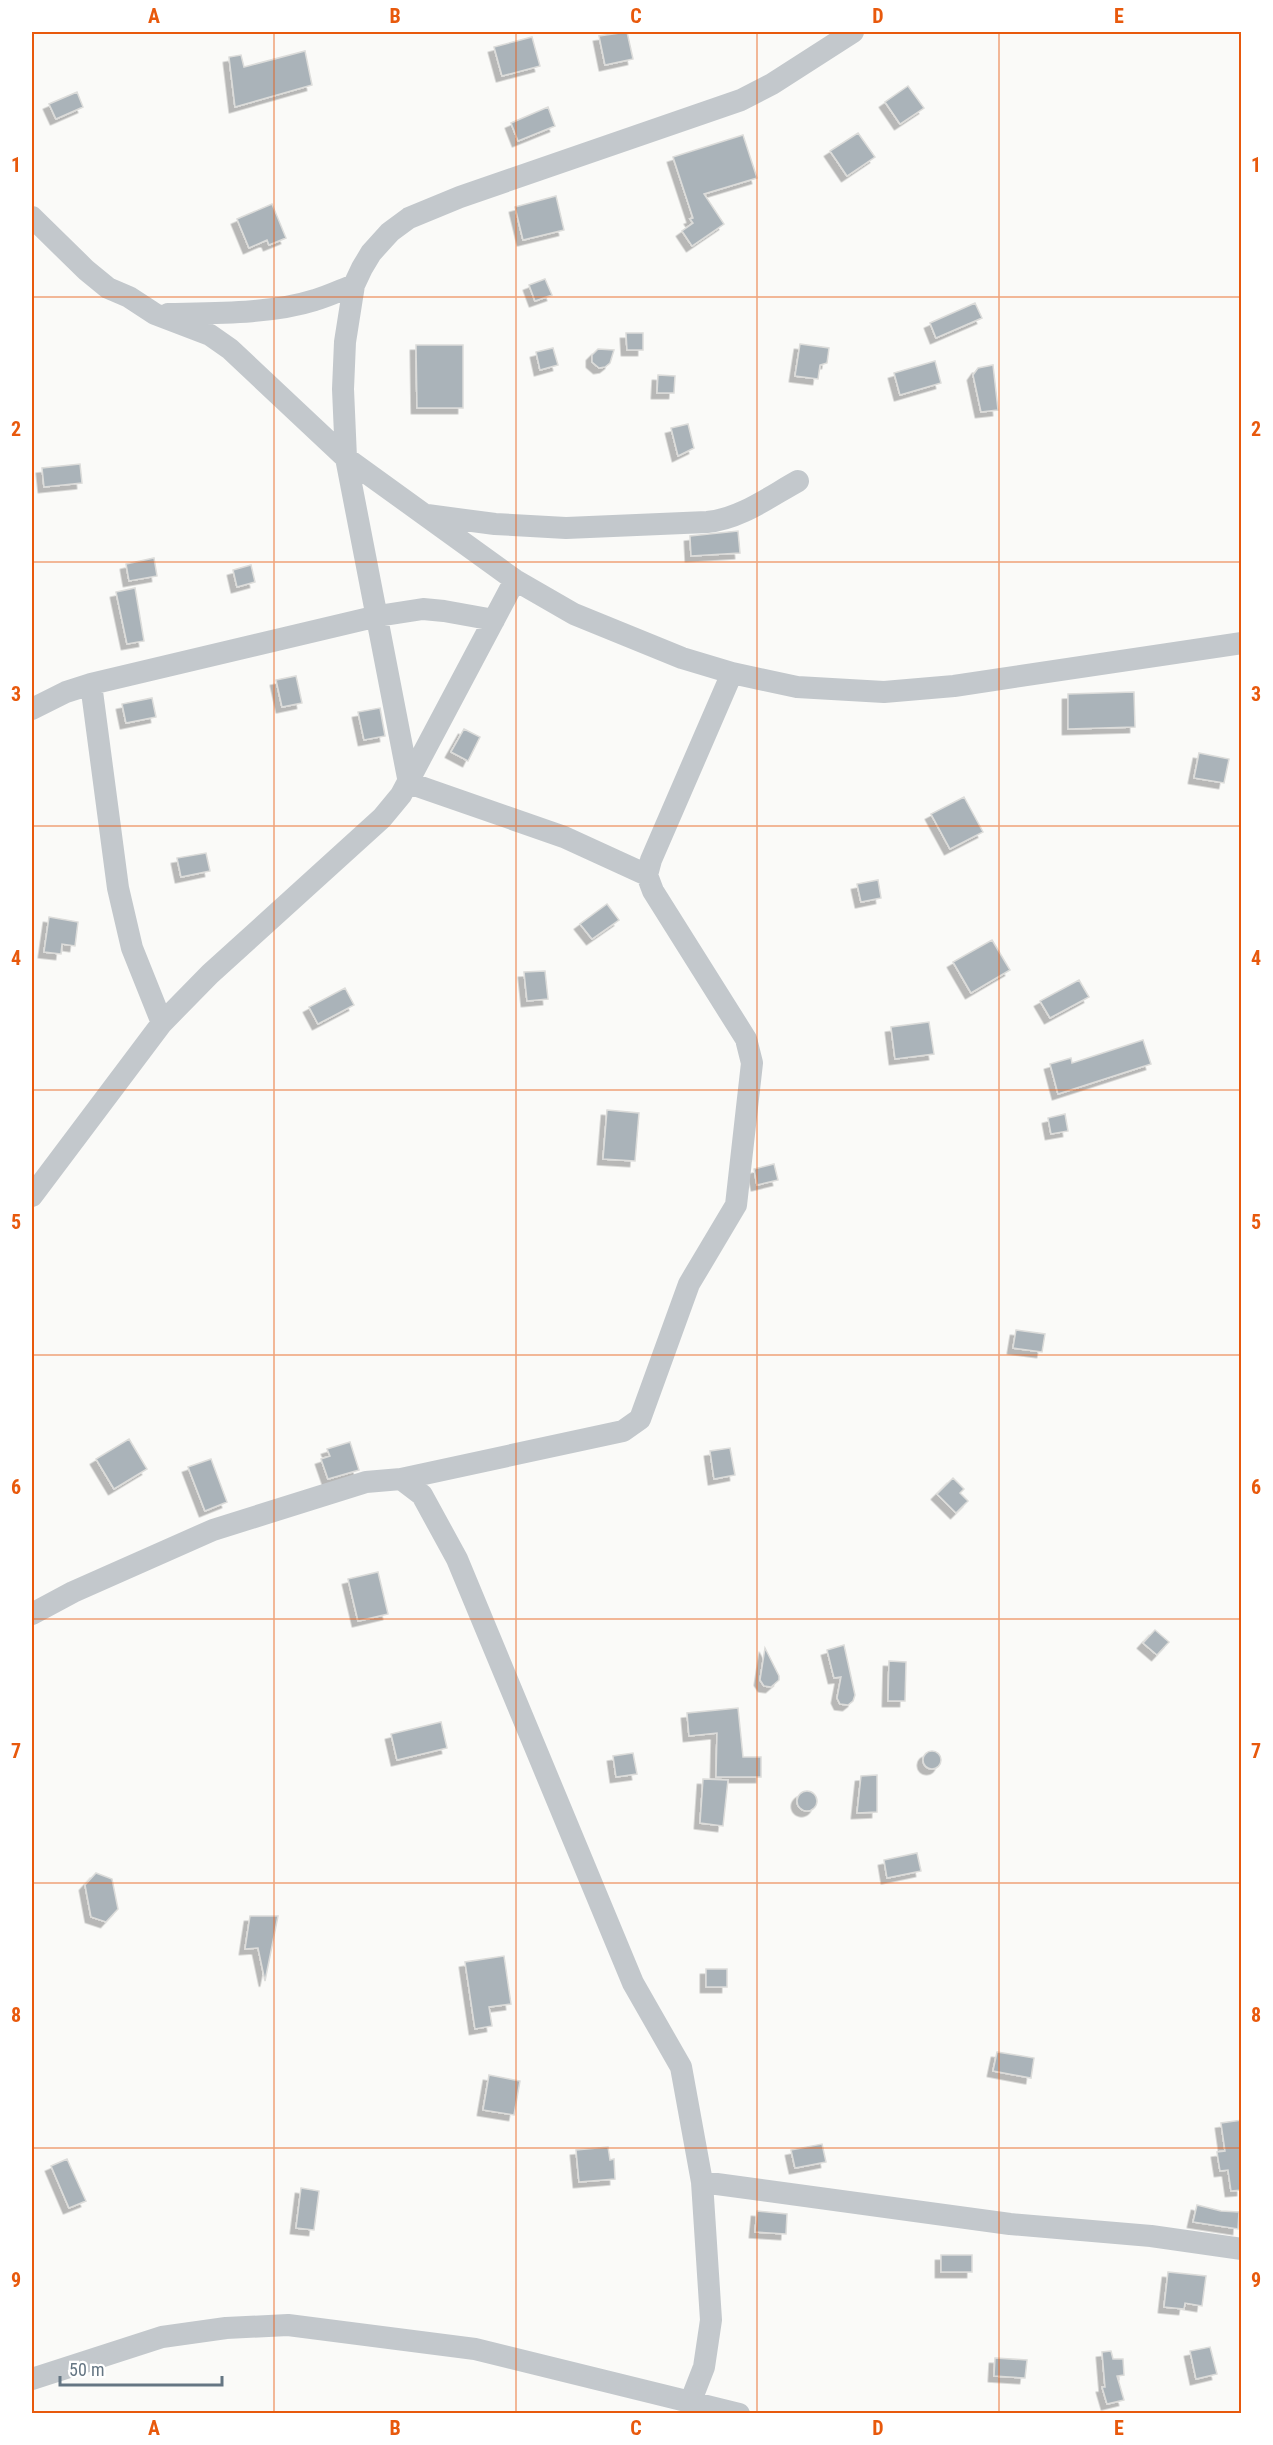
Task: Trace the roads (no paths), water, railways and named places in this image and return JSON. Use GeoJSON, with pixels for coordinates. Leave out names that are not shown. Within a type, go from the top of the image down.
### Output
{"type":"FeatureCollection","features":[{"type":"Feature","properties":{"kind":"street"},"geometry":{"type":"LineString","coordinates":[[409,783],[346,458],[343,389],[345,342],[354,285],[371,253],[398,225],[409,218],[460,197],[741,100],[772,84],[853,32]]}},
{"type":"Feature","properties":{"kind":"street"},"geometry":{"type":"LineString","coordinates":[[32,217],[101,282],[154,314],[210,335],[230,349],[346,458],[515,580],[574,614],[682,658],[732,673],[797,687],[884,692],[954,686],[1242,643]]}},
{"type":"Feature","properties":{"kind":"street"},"geometry":{"type":"LineString","coordinates":[[154,314],[277,308],[315,300],[354,285]]}},
{"type":"Feature","properties":{"kind":"street"},"geometry":{"type":"LineString","coordinates":[[423,514],[532,527],[685,524],[723,520],[798,481]]}},
{"type":"Feature","properties":{"kind":"street"},"geometry":{"type":"LineString","coordinates":[[32,1196],[162,1023],[210,974],[382,818],[409,783],[515,580]]}},
{"type":"Feature","properties":{"kind":"street"},"geometry":{"type":"LineString","coordinates":[[32,709],[66,692],[91,684],[378,616],[423,609],[494,620]]}},
{"type":"Feature","properties":{"kind":"street"},"geometry":{"type":"LineString","coordinates":[[32,1614],[73,1592],[213,1530],[366,1482],[400,1479],[623,1431],[639,1419],[689,1284],[736,1205],[751,1055],[746,1038],[654,891],[647,875],[651,860],[732,673]]}},
{"type":"Feature","properties":{"kind":"street"},"geometry":{"type":"LineString","coordinates":[[91,684],[118,888],[132,948],[162,1023]]}},
{"type":"Feature","properties":{"kind":"street"},"geometry":{"type":"LineString","coordinates":[[409,783],[564,837],[647,875]]}},
{"type":"Feature","properties":{"kind":"street"},"geometry":{"type":"LineString","coordinates":[[400,1479],[422,1495],[458,1559],[633,1983],[681,2067],[702,2182],[711,2320],[704,2367],[690,2408]]}},
{"type":"Feature","properties":{"kind":"street"},"geometry":{"type":"LineString","coordinates":[[702,2182],[1010,2224],[1151,2236],[1242,2249]]}},
{"type":"Feature","properties":{"kind":"street"},"geometry":{"type":"LineString","coordinates":[[32,2379],[162,2337],[226,2328],[288,2325],[475,2349],[690,2408],[739,2414]]}}]}
